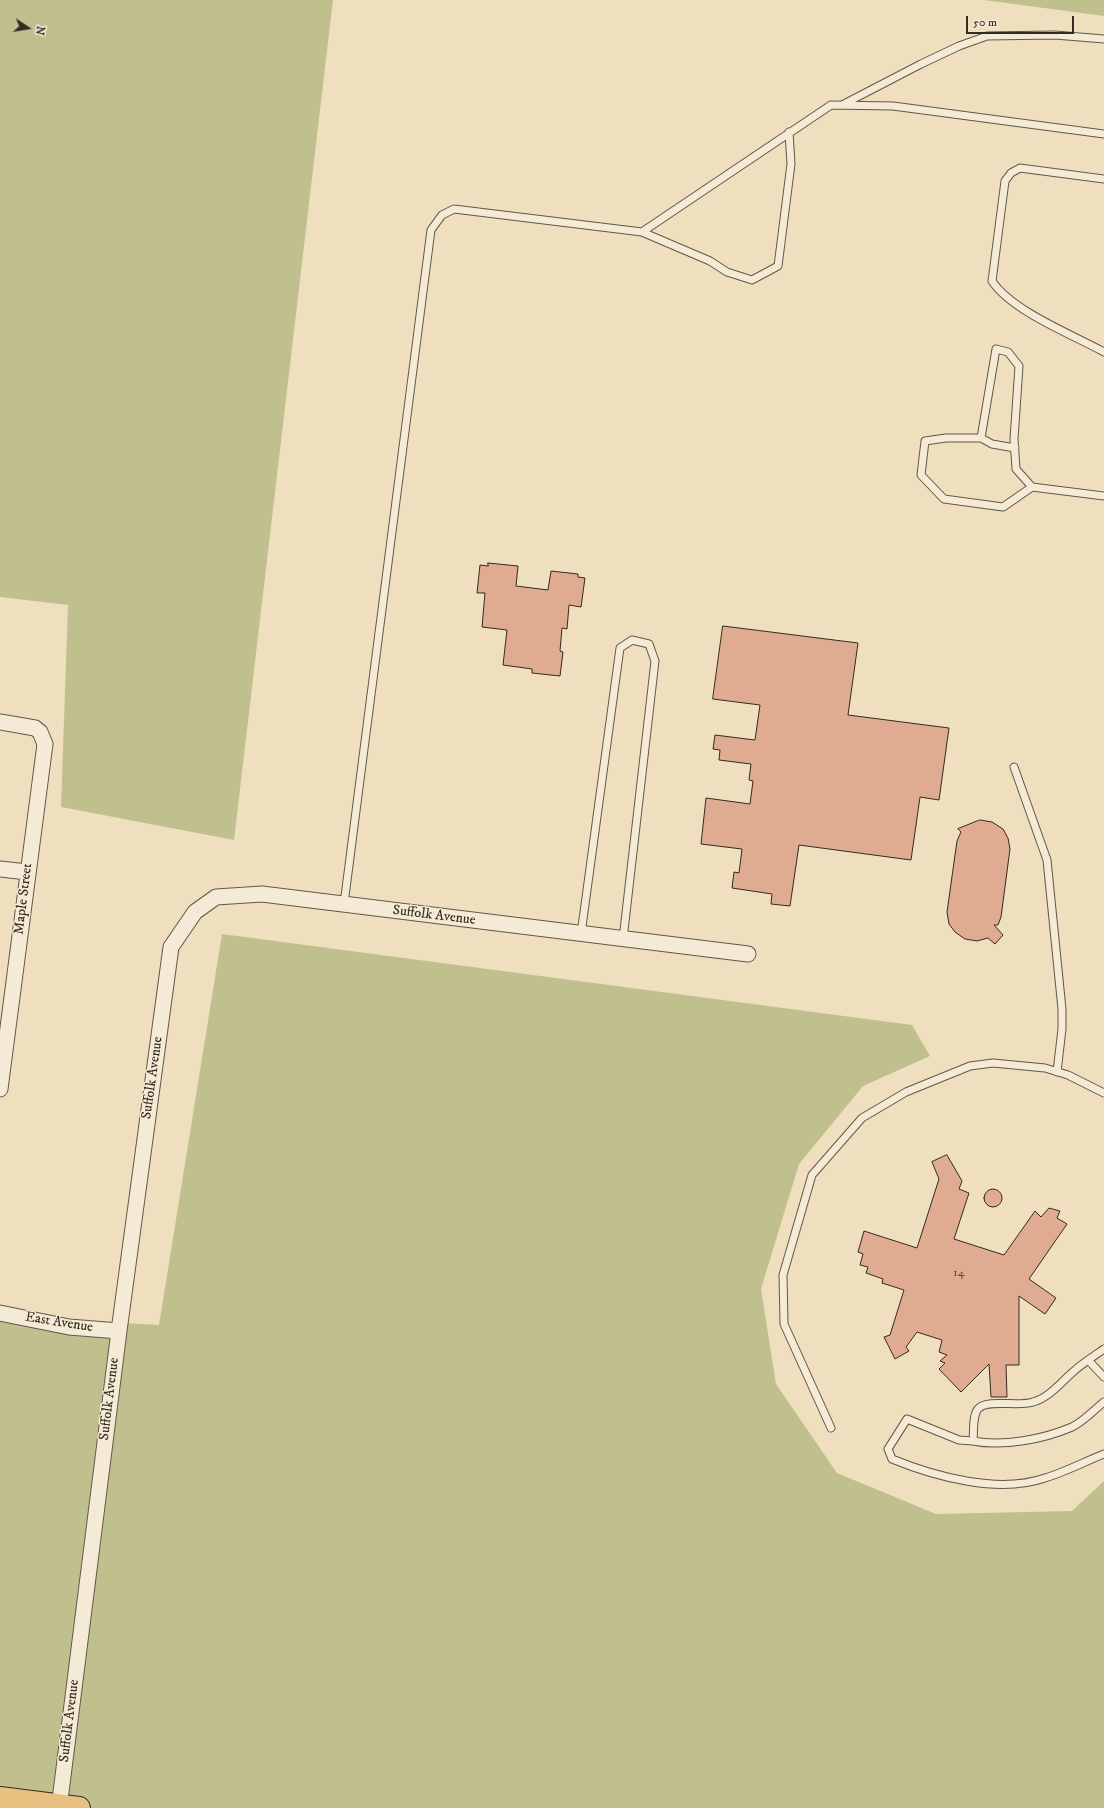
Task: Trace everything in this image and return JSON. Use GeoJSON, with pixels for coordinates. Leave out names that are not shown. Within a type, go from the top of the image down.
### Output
{"type":"FeatureCollection","features":[{"type":"Feature","properties":{"kind":"main road"},"geometry":{"type":"LineString","coordinates":[[0,1798],[66,1807]]}},
{"type":"Feature","properties":{"kind":"street","name":"Maple Street"},"geometry":{"type":"LineString","coordinates":[[0,722],[19,724],[35,728],[40,732],[45,744],[27,872],[0,1089]]}},
{"type":"Feature","properties":{"kind":"street"},"geometry":{"type":"LineString","coordinates":[[0,868],[27,872]]}},
{"type":"Feature","properties":{"kind":"street","name":"Suffolk Avenue"},"geometry":{"type":"LineString","coordinates":[[66,1807],[119,1331],[171,947],[195,912],[216,897],[262,894],[748,954]]}},
{"type":"Feature","properties":{"kind":"street","name":"East Avenue"},"geometry":{"type":"LineString","coordinates":[[0,1313],[69,1327],[119,1331]]}},
{"type":"Feature","properties":{"kind":"lane"},"geometry":{"type":"LineString","coordinates":[[841,105],[878,84],[959,46],[987,36],[1055,35],[1104,39]]}},
{"type":"Feature","properties":{"kind":"lane"},"geometry":{"type":"LineString","coordinates":[[642,232],[831,105],[893,106],[1104,134]]}},
{"type":"Feature","properties":{"kind":"lane"},"geometry":{"type":"LineString","coordinates":[[344,904],[431,230],[442,215],[454,209],[642,232],[710,261],[727,272],[752,280],[778,266],[790,164],[789,132]]}},
{"type":"Feature","properties":{"kind":"lane"},"geometry":{"type":"LineString","coordinates":[[1104,179],[1020,168],[1011,173],[1005,180],[992,281],[999,292],[1018,307],[1104,352]]}},
{"type":"Feature","properties":{"kind":"lane"},"geometry":{"type":"LineString","coordinates":[[982,438],[996,349],[1008,352],[1019,366],[1015,448],[1016,469],[1032,487],[1104,496]]}},
{"type":"Feature","properties":{"kind":"lane"},"geometry":{"type":"LineString","coordinates":[[1015,448],[992,444],[982,438],[946,438],[925,441],[922,476],[944,499],[1003,507],[1032,487]]}},
{"type":"Feature","properties":{"kind":"lane"},"geometry":{"type":"LineString","coordinates":[[581,934],[620,648],[632,640],[649,644],[655,661],[623,939]]}},
{"type":"Feature","properties":{"kind":"lane"},"geometry":{"type":"LineString","coordinates":[[1014,767],[1047,860],[1062,1009],[1062,1029],[1057,1072]]}},
{"type":"Feature","properties":{"kind":"lane"},"geometry":{"type":"LineString","coordinates":[[831,1428],[784,1324],[783,1275],[812,1175],[862,1118],[906,1092],[970,1066],[994,1063],[1045,1068],[1104,1093]]}},
{"type":"Feature","properties":{"kind":"lane"},"geometry":{"type":"LineString","coordinates":[[973,1441],[976,1412],[979,1407],[989,1404],[1020,1404],[1034,1402],[1055,1388],[1088,1360],[1104,1349]]}},
{"type":"Feature","properties":{"kind":"lane"},"geometry":{"type":"LineString","coordinates":[[1088,1360],[1104,1377]]}},
{"type":"Feature","properties":{"kind":"lane"},"geometry":{"type":"LineString","coordinates":[[1104,1402],[1073,1426],[1022,1441],[990,1444],[959,1440],[907,1419],[888,1449],[892,1459],[920,1470],[980,1483],[1018,1484],[1044,1479],[1104,1454]]}},
{"type":"Feature","properties":{"kind":"green space"},"geometry":{"type":"Polygon","coordinates":[[[0,0],[333,0],[234,840],[61,807],[68,605],[0,597],[0,0]]]}},
{"type":"Feature","properties":{"kind":"green space"},"geometry":{"type":"Polygon","coordinates":[[[984,0],[1104,0],[1104,16],[984,0]]]}},
{"type":"Feature","properties":{"kind":"green space"},"geometry":{"type":"Polygon","coordinates":[[[222,934],[912,1025],[930,1056],[863,1086],[799,1164],[761,1289],[776,1384],[837,1473],[936,1514],[1072,1511],[1104,1481],[1104,1808],[79,1808],[0,1798],[0,1316],[159,1325],[222,934]]]}},
{"type":"Feature","properties":{"kind":"building"},"geometry":{"type":"Polygon","coordinates":[[[488,563],[518,566],[516,586],[548,590],[551,571],[578,574],[578,577],[585,578],[581,607],[569,605],[567,629],[562,628],[560,651],[563,652],[560,676],[532,673],[532,669],[503,665],[507,630],[482,627],[485,593],[477,593],[480,565],[488,566],[488,563]]]}},
{"type":"Feature","properties":{"kind":"building"},"geometry":{"type":"Polygon","coordinates":[[[723,626],[858,643],[848,715],[949,728],[939,800],[920,797],[911,860],[799,845],[790,906],[771,904],[772,894],[732,888],[734,872],[739,873],[742,849],[701,844],[706,798],[750,804],[753,781],[749,780],[751,764],[719,760],[720,750],[713,749],[715,735],[755,740],[760,705],[713,699],[723,626]]]}},
{"type":"Feature","properties":{"kind":"building"},"geometry":{"type":"Polygon","coordinates":[[[980,820],[992,822],[1003,829],[1008,838],[1010,849],[1001,917],[998,925],[994,925],[1003,935],[995,944],[988,938],[977,941],[965,939],[955,932],[949,924],[947,912],[957,841],[961,832],[958,829],[980,820]]]}},
{"type":"Feature","properties":{"kind":"building"},"geometry":{"type":"Polygon","coordinates":[[[947,1155],[962,1181],[959,1189],[969,1193],[954,1239],[1004,1255],[1035,1211],[1041,1217],[1049,1208],[1060,1211],[1057,1218],[1067,1224],[1029,1279],[1056,1298],[1045,1314],[1019,1296],[1019,1365],[1006,1365],[1007,1397],[991,1397],[989,1364],[961,1392],[939,1369],[945,1363],[940,1361],[947,1355],[939,1352],[942,1340],[917,1332],[906,1347],[909,1351],[895,1359],[884,1337],[890,1335],[904,1290],[882,1283],[883,1279],[866,1273],[868,1267],[860,1265],[863,1254],[858,1252],[864,1231],[917,1248],[939,1179],[932,1162],[947,1155]]]}},
{"type":"Feature","properties":{"kind":"building"},"geometry":{"type":"Polygon","coordinates":[[[993,1189],[999,1192],[1002,1198],[999,1204],[993,1207],[987,1204],[984,1198],[987,1192],[993,1189]]]}}]}
